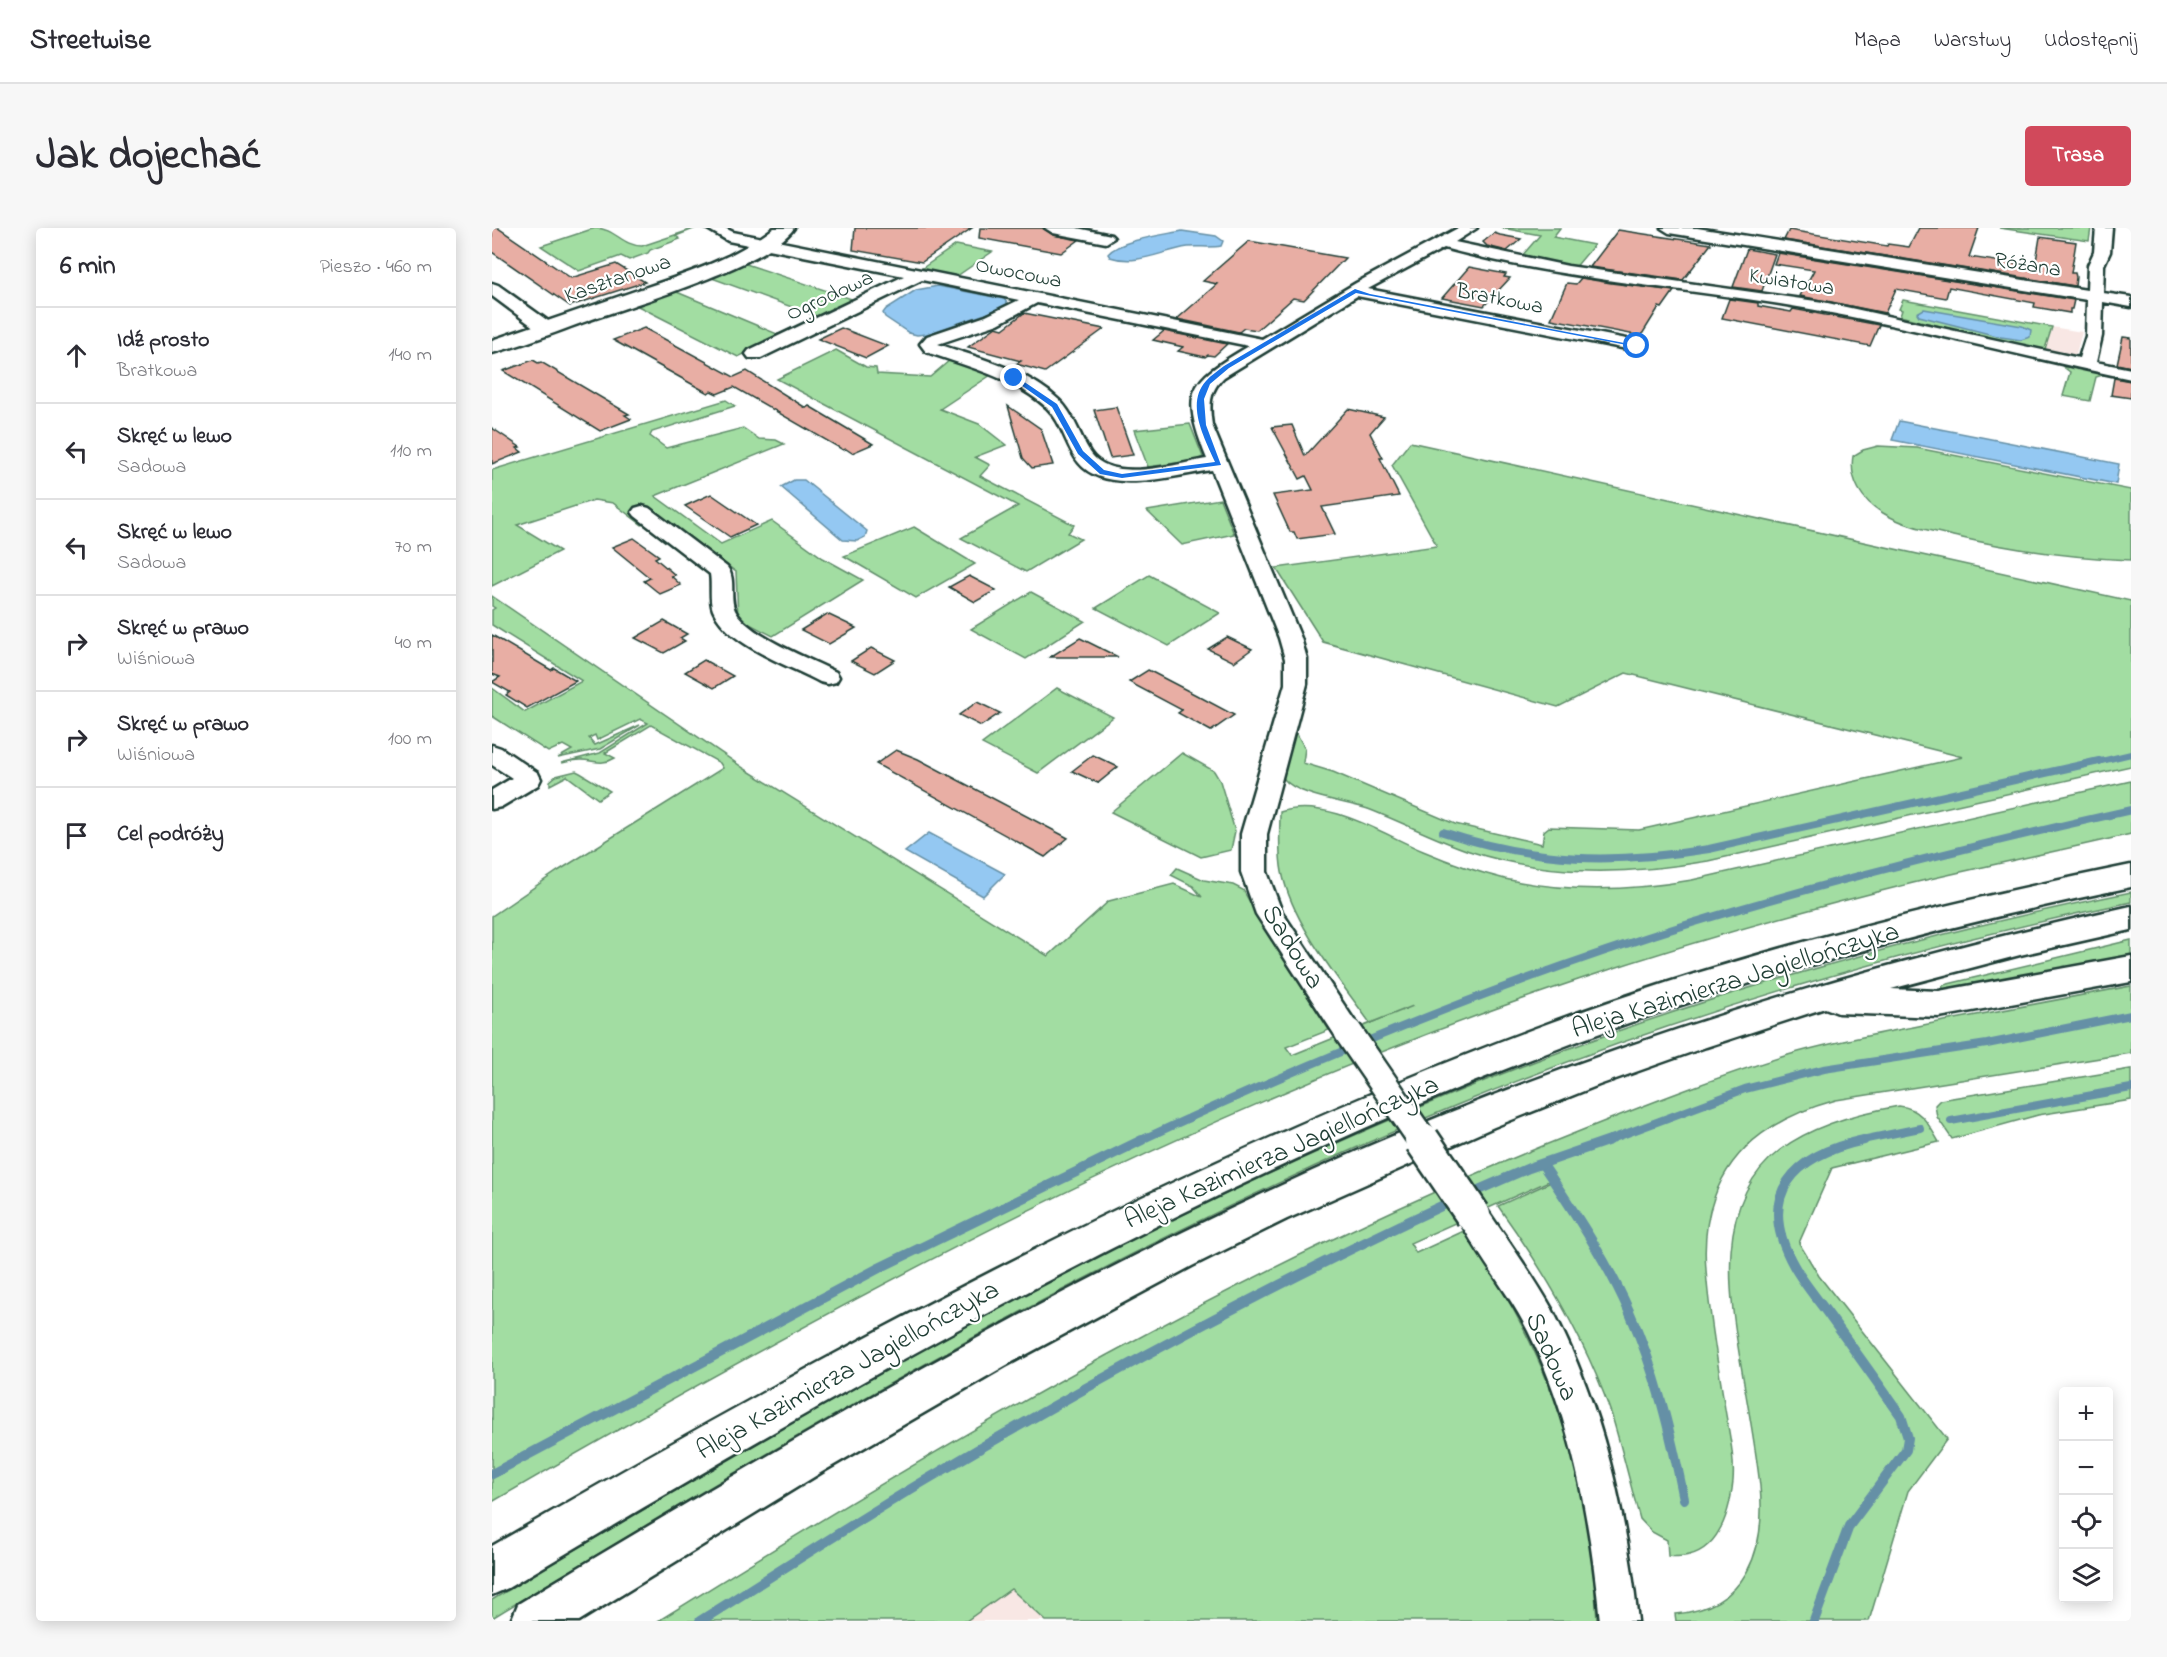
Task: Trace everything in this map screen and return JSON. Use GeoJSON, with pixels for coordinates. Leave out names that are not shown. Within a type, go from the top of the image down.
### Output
{"type":"FeatureCollection","features":[{"type":"Feature","properties":{"kind":"main road","name":"Kasztanowa"},"geometry":{"type":"LineString","coordinates":[[492,347],[698,275],[732,261],[766,243],[785,228]]}},
{"type":"Feature","properties":{"kind":"main road"},"geometry":{"type":"LineString","coordinates":[[1994,905],[2131,858]]}},
{"type":"Feature","properties":{"kind":"main road","name":"Aleja Kazimierza Jagiellończyka"},"geometry":{"type":"LineString","coordinates":[[492,1572],[681,1460],[919,1326],[1086,1239],[1347,1118],[1510,1052],[1624,1011],[1788,959],[1896,928],[2131,876]]}},
{"type":"Feature","properties":{"kind":"main road","name":"Aleja Kazimierza Jagiellończyka"},"geometry":{"type":"LineString","coordinates":[[535,1621],[851,1430],[984,1356],[1196,1245],[1374,1161],[1661,1047],[1809,999],[2014,943],[2131,918]]}},
{"type":"Feature","properties":{"kind":"main road"},"geometry":{"type":"LineString","coordinates":[[1809,999],[1939,1004],[2131,969]]}},
{"type":"Feature","properties":{"kind":"street","name":"Owocowa"},"geometry":{"type":"LineString","coordinates":[[714,228],[728,236],[1263,344]]}},
{"type":"Feature","properties":{"kind":"street"},"geometry":{"type":"LineString","coordinates":[[1053,228],[1106,238]]}},
{"type":"Feature","properties":{"kind":"street","name":"Sadowa"},"geometry":{"type":"LineString","coordinates":[[1469,228],[1355,290],[1263,344],[1215,375],[1203,389],[1200,399],[1203,425],[1290,638],[1296,659],[1294,694],[1254,834],[1254,872],[1269,914],[1473,1215],[1539,1320],[1573,1398],[1599,1479],[1616,1582],[1619,1621]]}},
{"type":"Feature","properties":{"kind":"street","name":"Różana"},"geometry":{"type":"LineString","coordinates":[[1670,228],[1719,232],[2131,302]]}},
{"type":"Feature","properties":{"kind":"street"},"geometry":{"type":"LineString","coordinates":[[2086,365],[2094,336],[2096,265],[2102,252],[2104,228]]}},
{"type":"Feature","properties":{"kind":"street","name":"Kwiatowa"},"geometry":{"type":"LineString","coordinates":[[1443,243],[1543,268],[1780,299],[1884,318],[2131,374]]}},
{"type":"Feature","properties":{"kind":"street","name":"Ogrodowa"},"geometry":{"type":"LineString","coordinates":[[755,354],[921,274]]}},
{"type":"Feature","properties":{"kind":"street"},"geometry":{"type":"LineString","coordinates":[[492,288],[545,327]]}},
{"type":"Feature","properties":{"kind":"street","name":"Bratkowa"},"geometry":{"type":"LineString","coordinates":[[1355,290],[1369,295],[1637,346]]}},
{"type":"Feature","properties":{"kind":"street"},"geometry":{"type":"LineString","coordinates":[[1036,297],[992,320],[933,340],[929,344],[932,348],[1014,378],[1055,406],[1080,453],[1102,472],[1122,476],[1219,463]]}},
{"type":"Feature","properties":{"kind":"street"},"geometry":{"type":"LineString","coordinates":[[642,512],[720,571],[723,581],[723,610],[736,626],[759,642],[828,677]]}},
{"type":"Feature","properties":{"kind":"street"},"geometry":{"type":"LineString","coordinates":[[492,753],[529,779],[492,801]]}},
{"type":"Feature","properties":{"kind":"shaded area"},"geometry":{"type":"Polygon","coordinates":[[[2052,327],[2082,332],[2076,354],[2064,357],[2044,352],[2052,327]]]}},
{"type":"Feature","properties":{"kind":"shaded area"},"geometry":{"type":"Polygon","coordinates":[[[1011,1589],[1046,1621],[966,1621],[1011,1589]]]}},
{"type":"Feature","properties":{"kind":"green space"},"geometry":{"type":"Polygon","coordinates":[[[595,228],[608,231],[629,243],[642,246],[696,228],[676,236],[680,239],[629,260],[621,256],[579,271],[541,246],[595,228]]]}},
{"type":"Feature","properties":{"kind":"green space"},"geometry":{"type":"Polygon","coordinates":[[[1502,228],[1560,228],[1553,237],[1594,245],[1574,269],[1521,257],[1540,235],[1502,228]]]}},
{"type":"Feature","properties":{"kind":"green space"},"geometry":{"type":"Polygon","coordinates":[[[1999,228],[2091,228],[2089,241],[1999,228]]]}},
{"type":"Feature","properties":{"kind":"green space"},"geometry":{"type":"Polygon","coordinates":[[[956,245],[992,252],[957,276],[921,269],[956,245]]]}},
{"type":"Feature","properties":{"kind":"green space"},"geometry":{"type":"Polygon","coordinates":[[[743,263],[858,301],[822,318],[709,277],[743,263]]]}},
{"type":"Feature","properties":{"kind":"green space"},"geometry":{"type":"Polygon","coordinates":[[[672,290],[782,336],[738,357],[634,304],[672,290]]]}},
{"type":"Feature","properties":{"kind":"green space"},"geometry":{"type":"Polygon","coordinates":[[[1903,300],[2052,327],[2044,352],[1900,316],[1902,310],[1899,309],[1903,300]]]}},
{"type":"Feature","properties":{"kind":"green space"},"geometry":{"type":"Polygon","coordinates":[[[836,350],[866,367],[876,368],[877,374],[930,377],[950,360],[991,375],[940,409],[979,424],[1006,445],[975,457],[990,465],[980,476],[1074,525],[1068,533],[1081,539],[1026,572],[961,538],[1018,506],[777,379],[836,350]]]}},
{"type":"Feature","properties":{"kind":"green space"},"geometry":{"type":"Polygon","coordinates":[[[2062,366],[2106,374],[2096,377],[2090,401],[2063,396],[2070,372],[2062,366]]]}},
{"type":"Feature","properties":{"kind":"green space"},"geometry":{"type":"Polygon","coordinates":[[[726,400],[735,406],[652,432],[650,436],[666,448],[743,428],[759,439],[776,440],[784,444],[655,496],[721,544],[772,521],[823,558],[863,580],[773,636],[738,618],[736,572],[662,517],[642,525],[613,503],[594,500],[517,525],[560,551],[492,586],[492,470],[726,400]]]}},
{"type":"Feature","properties":{"kind":"green space"},"geometry":{"type":"Polygon","coordinates":[[[1190,424],[1203,457],[1197,460],[1148,467],[1134,430],[1190,424]]]}},
{"type":"Feature","properties":{"kind":"green space"},"geometry":{"type":"Polygon","coordinates":[[[1410,442],[2131,601],[2131,766],[1708,861],[1618,871],[1528,866],[1499,859],[1469,851],[1368,809],[1299,790],[1283,778],[1295,731],[1305,748],[1303,763],[1333,772],[1455,824],[1542,844],[1544,831],[1549,827],[1639,830],[1963,757],[1626,673],[1558,707],[1323,642],[1276,568],[1437,546],[1392,465],[1410,442]]]}},
{"type":"Feature","properties":{"kind":"green space"},"geometry":{"type":"Polygon","coordinates":[[[1878,446],[1917,448],[2131,490],[2131,560],[2064,555],[1997,545],[1926,530],[1891,517],[1876,508],[1863,496],[1853,473],[1853,456],[1863,450],[1878,446]]]}},
{"type":"Feature","properties":{"kind":"green space"},"geometry":{"type":"Polygon","coordinates":[[[1220,499],[1234,534],[1182,545],[1147,511],[1220,499]]]}},
{"type":"Feature","properties":{"kind":"green space"},"geometry":{"type":"Polygon","coordinates":[[[914,527],[975,564],[916,598],[844,556],[914,527]]]}},
{"type":"Feature","properties":{"kind":"green space"},"geometry":{"type":"Polygon","coordinates":[[[1149,575],[1220,613],[1169,646],[1096,608],[1149,575]]]}},
{"type":"Feature","properties":{"kind":"green space"},"geometry":{"type":"Polygon","coordinates":[[[1031,592],[1085,621],[1026,659],[971,629],[1031,592]]]}},
{"type":"Feature","properties":{"kind":"green space"},"geometry":{"type":"Polygon","coordinates":[[[492,596],[745,769],[1048,956],[1109,901],[1174,884],[1202,897],[1193,886],[1171,875],[1177,868],[1204,880],[1233,885],[1243,890],[1269,936],[1329,1030],[1286,1047],[1292,1055],[1413,1006],[1370,1023],[1331,970],[1296,912],[1288,892],[1280,857],[1280,812],[1316,809],[1334,813],[1353,819],[1433,855],[1505,879],[1552,887],[1598,889],[1692,880],[2131,781],[2131,834],[1913,883],[1703,940],[1619,966],[1436,1031],[1296,1087],[1158,1148],[888,1282],[623,1427],[492,1502],[492,916],[558,871],[723,768],[720,763],[651,725],[605,753],[615,758],[602,762],[578,760],[561,763],[600,753],[648,723],[640,719],[597,740],[595,735],[589,738],[595,745],[640,725],[600,749],[558,758],[572,750],[563,745],[548,752],[492,716],[492,688],[525,712],[582,681],[492,625],[492,610],[495,608],[492,606],[492,596]]]}},
{"type":"Feature","properties":{"kind":"green space"},"geometry":{"type":"Polygon","coordinates":[[[1057,688],[1113,717],[1038,773],[982,744],[1057,688]]]}},
{"type":"Feature","properties":{"kind":"green space"},"geometry":{"type":"Polygon","coordinates":[[[1182,753],[1214,771],[1220,781],[1235,831],[1231,850],[1201,857],[1111,812],[1182,753]]]}},
{"type":"Feature","properties":{"kind":"green space"},"geometry":{"type":"Polygon","coordinates":[[[576,771],[610,791],[598,799],[567,776],[550,785],[550,781],[556,776],[576,771]]]}},
{"type":"Feature","properties":{"kind":"green space"},"geometry":{"type":"Polygon","coordinates":[[[2131,892],[2131,902],[1959,941],[1705,1014],[1539,1073],[1331,1159],[1207,1217],[964,1342],[609,1547],[492,1618],[492,1600],[744,1450],[872,1378],[1131,1240],[1397,1117],[1606,1035],[1754,987],[1979,925],[2131,892]]]}},
{"type":"Feature","properties":{"kind":"green space"},"geometry":{"type":"Polygon","coordinates":[[[2131,940],[2131,958],[1945,991],[1942,987],[1944,985],[2131,940]]]}},
{"type":"Feature","properties":{"kind":"green space"},"geometry":{"type":"Polygon","coordinates":[[[2131,986],[2131,1053],[1836,1100],[1816,1106],[1779,1123],[1747,1146],[1733,1161],[1722,1178],[1711,1206],[1705,1252],[1711,1322],[1732,1454],[1733,1481],[1728,1510],[1723,1523],[1708,1545],[1697,1552],[1684,1556],[1668,1556],[1667,1540],[1652,1532],[1640,1519],[1611,1413],[1589,1358],[1562,1305],[1498,1206],[1549,1181],[1410,1243],[1416,1253],[1464,1231],[1480,1250],[1478,1252],[1517,1316],[1534,1350],[1561,1420],[1582,1493],[1589,1530],[1597,1621],[1046,1621],[1011,1589],[966,1621],[658,1621],[880,1485],[1105,1356],[1336,1237],[1455,1183],[1654,1102],[1788,1055],[1864,1037],[2131,986]]]}},
{"type":"Feature","properties":{"kind":"green space"},"geometry":{"type":"Polygon","coordinates":[[[2131,1069],[2131,1100],[2038,1115],[1952,1139],[1937,1117],[1935,1105],[1940,1100],[2131,1069]]]}},
{"type":"Feature","properties":{"kind":"green space"},"geometry":{"type":"Polygon","coordinates":[[[1899,1106],[1907,1107],[1919,1114],[1939,1142],[1832,1168],[1799,1243],[1819,1276],[1947,1439],[1908,1491],[1869,1621],[1676,1621],[1675,1614],[1700,1609],[1720,1600],[1736,1587],[1755,1553],[1760,1532],[1760,1486],[1738,1348],[1731,1287],[1734,1226],[1743,1198],[1758,1172],[1780,1150],[1793,1141],[1836,1121],[1899,1106]]]}},
{"type":"Feature","properties":{"kind":"water"},"geometry":{"type":"Polygon","coordinates":[[[1182,231],[1216,236],[1223,241],[1221,246],[1188,247],[1139,259],[1120,259],[1110,257],[1108,254],[1122,245],[1182,231]]]}},
{"type":"Feature","properties":{"kind":"water"},"geometry":{"type":"Polygon","coordinates":[[[938,286],[1004,299],[1008,304],[1003,308],[927,334],[909,333],[885,317],[883,313],[886,309],[916,290],[938,286]]]}},
{"type":"Feature","properties":{"kind":"water"},"geometry":{"type":"Polygon","coordinates":[[[1924,309],[2022,326],[2031,330],[2030,337],[2021,340],[2001,337],[1919,316],[1917,313],[1924,309]]]}},
{"type":"Feature","properties":{"kind":"water"},"geometry":{"type":"Polygon","coordinates":[[[1899,421],[2119,464],[2116,484],[1892,440],[1899,421]]]}},
{"type":"Feature","properties":{"kind":"water"},"geometry":{"type":"Polygon","coordinates":[[[794,480],[804,480],[867,531],[865,537],[857,541],[843,540],[781,487],[794,480]]]}},
{"type":"Feature","properties":{"kind":"water"},"geometry":{"type":"Polygon","coordinates":[[[929,833],[1005,874],[983,896],[905,852],[929,833]]]}},
{"type":"Feature","properties":{"kind":"building"},"geometry":{"type":"Polygon","coordinates":[[[492,228],[498,228],[571,278],[616,264],[645,282],[570,306],[492,252],[492,228]]]}},
{"type":"Feature","properties":{"kind":"building"},"geometry":{"type":"Polygon","coordinates":[[[855,228],[972,228],[922,262],[853,250],[855,228]]]}},
{"type":"Feature","properties":{"kind":"building"},"geometry":{"type":"Polygon","coordinates":[[[980,228],[1043,228],[1053,235],[1079,240],[1061,253],[979,238],[980,228]]]}},
{"type":"Feature","properties":{"kind":"building"},"geometry":{"type":"Polygon","coordinates":[[[1919,228],[1979,228],[1969,257],[2035,267],[2040,237],[2076,242],[2071,273],[2075,273],[2075,286],[1784,240],[1789,230],[1887,246],[1888,244],[1909,247],[1919,228]]]}},
{"type":"Feature","properties":{"kind":"building"},"geometry":{"type":"Polygon","coordinates":[[[1618,230],[1711,244],[1683,280],[1590,267],[1618,230]]]}},
{"type":"Feature","properties":{"kind":"building"},"geometry":{"type":"Polygon","coordinates":[[[1494,233],[1521,239],[1507,251],[1487,246],[1483,242],[1494,233]]]}},
{"type":"Feature","properties":{"kind":"building"},"geometry":{"type":"Polygon","coordinates":[[[1249,241],[1345,258],[1304,300],[1293,298],[1257,330],[1244,328],[1239,332],[1177,319],[1217,284],[1203,281],[1249,241]]]}},
{"type":"Feature","properties":{"kind":"building"},"geometry":{"type":"Polygon","coordinates":[[[1747,249],[1775,254],[1762,291],[1733,287],[1747,249]]]}},
{"type":"Feature","properties":{"kind":"building"},"geometry":{"type":"Polygon","coordinates":[[[1778,253],[2074,300],[2070,313],[2034,307],[2035,303],[1949,287],[1946,298],[1896,289],[1885,313],[1800,296],[1814,270],[1774,264],[1778,253]]]}},
{"type":"Feature","properties":{"kind":"building"},"geometry":{"type":"Polygon","coordinates":[[[1469,267],[1506,274],[1504,277],[1510,278],[1484,306],[1442,298],[1469,267]]]}},
{"type":"Feature","properties":{"kind":"building"},"geometry":{"type":"Polygon","coordinates":[[[1581,278],[1674,291],[1662,308],[1659,307],[1641,336],[1551,319],[1567,283],[1576,284],[1581,278]]]}},
{"type":"Feature","properties":{"kind":"building"},"geometry":{"type":"Polygon","coordinates":[[[1729,299],[1758,303],[1758,306],[1791,312],[1793,309],[1879,325],[1870,346],[1722,318],[1729,299]]]}},
{"type":"Feature","properties":{"kind":"building"},"geometry":{"type":"Polygon","coordinates":[[[1024,313],[1104,329],[1045,372],[1016,364],[1021,361],[968,347],[996,327],[1003,329],[1024,313]]]}},
{"type":"Feature","properties":{"kind":"building"},"geometry":{"type":"Polygon","coordinates":[[[644,328],[734,377],[747,371],[806,408],[809,406],[873,444],[852,453],[846,449],[843,450],[734,387],[717,394],[711,391],[708,393],[613,340],[644,328]]]}},
{"type":"Feature","properties":{"kind":"building"},"geometry":{"type":"Polygon","coordinates":[[[841,328],[888,346],[866,358],[818,339],[841,328]]]}},
{"type":"Feature","properties":{"kind":"building"},"geometry":{"type":"Polygon","coordinates":[[[1164,331],[1227,344],[1214,356],[1205,357],[1178,351],[1183,347],[1153,340],[1164,331]]]}},
{"type":"Feature","properties":{"kind":"building"},"geometry":{"type":"Polygon","coordinates":[[[2123,337],[2131,338],[2131,367],[2117,364],[2123,337]]]}},
{"type":"Feature","properties":{"kind":"building"},"geometry":{"type":"Polygon","coordinates":[[[533,360],[541,362],[629,414],[625,415],[631,419],[600,431],[503,371],[533,360]]]}},
{"type":"Feature","properties":{"kind":"building"},"geometry":{"type":"Polygon","coordinates":[[[2114,378],[2131,381],[2131,398],[2111,395],[2114,378]]]}},
{"type":"Feature","properties":{"kind":"building"},"geometry":{"type":"Polygon","coordinates":[[[1008,406],[1041,429],[1053,465],[1032,468],[1023,458],[1008,406]]]}},
{"type":"Feature","properties":{"kind":"building"},"geometry":{"type":"Polygon","coordinates":[[[1116,407],[1133,455],[1110,458],[1094,410],[1116,407]]]}},
{"type":"Feature","properties":{"kind":"building"},"geometry":{"type":"Polygon","coordinates":[[[1348,409],[1384,417],[1370,433],[1399,496],[1322,507],[1335,534],[1297,539],[1294,532],[1290,532],[1273,495],[1313,490],[1306,476],[1300,479],[1272,427],[1292,425],[1305,456],[1348,409]]]}},
{"type":"Feature","properties":{"kind":"building"},"geometry":{"type":"Polygon","coordinates":[[[492,428],[520,447],[517,448],[522,452],[492,464],[492,428]]]}},
{"type":"Feature","properties":{"kind":"building"},"geometry":{"type":"Polygon","coordinates":[[[711,494],[756,525],[730,537],[685,506],[711,494]]]}},
{"type":"Feature","properties":{"kind":"building"},"geometry":{"type":"Polygon","coordinates":[[[634,538],[659,556],[655,558],[675,575],[671,576],[681,585],[660,594],[644,581],[650,578],[612,547],[634,538]]]}},
{"type":"Feature","properties":{"kind":"building"},"geometry":{"type":"Polygon","coordinates":[[[969,576],[996,590],[975,602],[949,587],[969,576]]]}},
{"type":"Feature","properties":{"kind":"building"},"geometry":{"type":"Polygon","coordinates":[[[827,614],[856,628],[829,644],[801,630],[827,614]]]}},
{"type":"Feature","properties":{"kind":"building"},"geometry":{"type":"Polygon","coordinates":[[[664,621],[687,634],[680,638],[685,641],[664,653],[635,638],[664,621]]]}},
{"type":"Feature","properties":{"kind":"building"},"geometry":{"type":"Polygon","coordinates":[[[492,635],[551,670],[554,668],[576,681],[527,708],[506,695],[510,692],[492,682],[500,677],[492,674],[492,635]]]}},
{"type":"Feature","properties":{"kind":"building"},"geometry":{"type":"Polygon","coordinates":[[[1227,637],[1252,649],[1234,662],[1208,649],[1227,637]]]}},
{"type":"Feature","properties":{"kind":"building"},"geometry":{"type":"Polygon","coordinates":[[[1080,638],[1118,657],[1050,657],[1080,638]]]}},
{"type":"Feature","properties":{"kind":"building"},"geometry":{"type":"Polygon","coordinates":[[[871,648],[895,660],[875,673],[851,661],[871,648]]]}},
{"type":"Feature","properties":{"kind":"building"},"geometry":{"type":"Polygon","coordinates":[[[704,660],[733,676],[714,688],[685,672],[704,660]]]}},
{"type":"Feature","properties":{"kind":"building"},"geometry":{"type":"Polygon","coordinates":[[[1148,670],[1234,715],[1211,731],[1178,713],[1182,710],[1129,682],[1148,670]]]}},
{"type":"Feature","properties":{"kind":"building"},"geometry":{"type":"Polygon","coordinates":[[[977,702],[1000,713],[981,726],[959,715],[977,702]]]}},
{"type":"Feature","properties":{"kind":"building"},"geometry":{"type":"Polygon","coordinates":[[[896,750],[918,759],[1068,838],[1045,857],[876,764],[896,750]]]}},
{"type":"Feature","properties":{"kind":"building"},"geometry":{"type":"Polygon","coordinates":[[[1093,755],[1118,767],[1098,783],[1072,771],[1093,755]]]}},
{"type":"Feature","properties":{"kind":"waterway"},"geometry":{"type":"LineString","coordinates":[[2093,763],[2131,754]]}},
{"type":"Feature","properties":{"kind":"waterway"},"geometry":{"type":"LineString","coordinates":[[1443,832],[1510,850],[1543,855],[1608,858],[1674,854],[1709,849],[2099,761]]}},
{"type":"Feature","properties":{"kind":"waterway"},"geometry":{"type":"LineString","coordinates":[[1139,1141],[1274,1080],[1412,1023],[1621,946],[1746,907],[1856,877],[2131,810]]}},
{"type":"Feature","properties":{"kind":"waterway"},"geometry":{"type":"LineString","coordinates":[[1606,1141],[1745,1089],[1824,1069],[1987,1044],[2131,1015]]}},
{"type":"Feature","properties":{"kind":"waterway"},"geometry":{"type":"LineString","coordinates":[[1951,1121],[2131,1088]]}},
{"type":"Feature","properties":{"kind":"waterway"},"geometry":{"type":"LineString","coordinates":[[1857,1141],[1920,1128]]}},
{"type":"Feature","properties":{"kind":"waterway"},"geometry":{"type":"LineString","coordinates":[[492,1474],[879,1268],[1142,1140]]}},
{"type":"Feature","properties":{"kind":"waterway"},"geometry":{"type":"LineString","coordinates":[[1469,1194],[1529,1168],[1610,1140]]}},
{"type":"Feature","properties":{"kind":"waterway"},"geometry":{"type":"LineString","coordinates":[[1814,1621],[1849,1526],[1906,1450],[1908,1438],[1901,1416],[1794,1266],[1783,1241],[1778,1218],[1780,1198],[1788,1182],[1801,1167],[1818,1156],[1864,1140]]}},
{"type":"Feature","properties":{"kind":"waterway"},"geometry":{"type":"LineString","coordinates":[[1543,1165],[1600,1254],[1639,1334],[1662,1404],[1684,1499]]}},
{"type":"Feature","properties":{"kind":"waterway"},"geometry":{"type":"LineString","coordinates":[[700,1621],[902,1494],[1059,1403],[1253,1298],[1452,1201]]}},
{"type":"Feature","properties":{"kind":"route"},"geometry":{"type":"LineString","coordinates":[[1014,378],[1055,406],[1080,453],[1102,472],[1122,476],[1219,463],[1203,425],[1200,408],[1200,399],[1207,383],[1226,367],[1355,290],[1369,295],[1637,346]]}}]}
